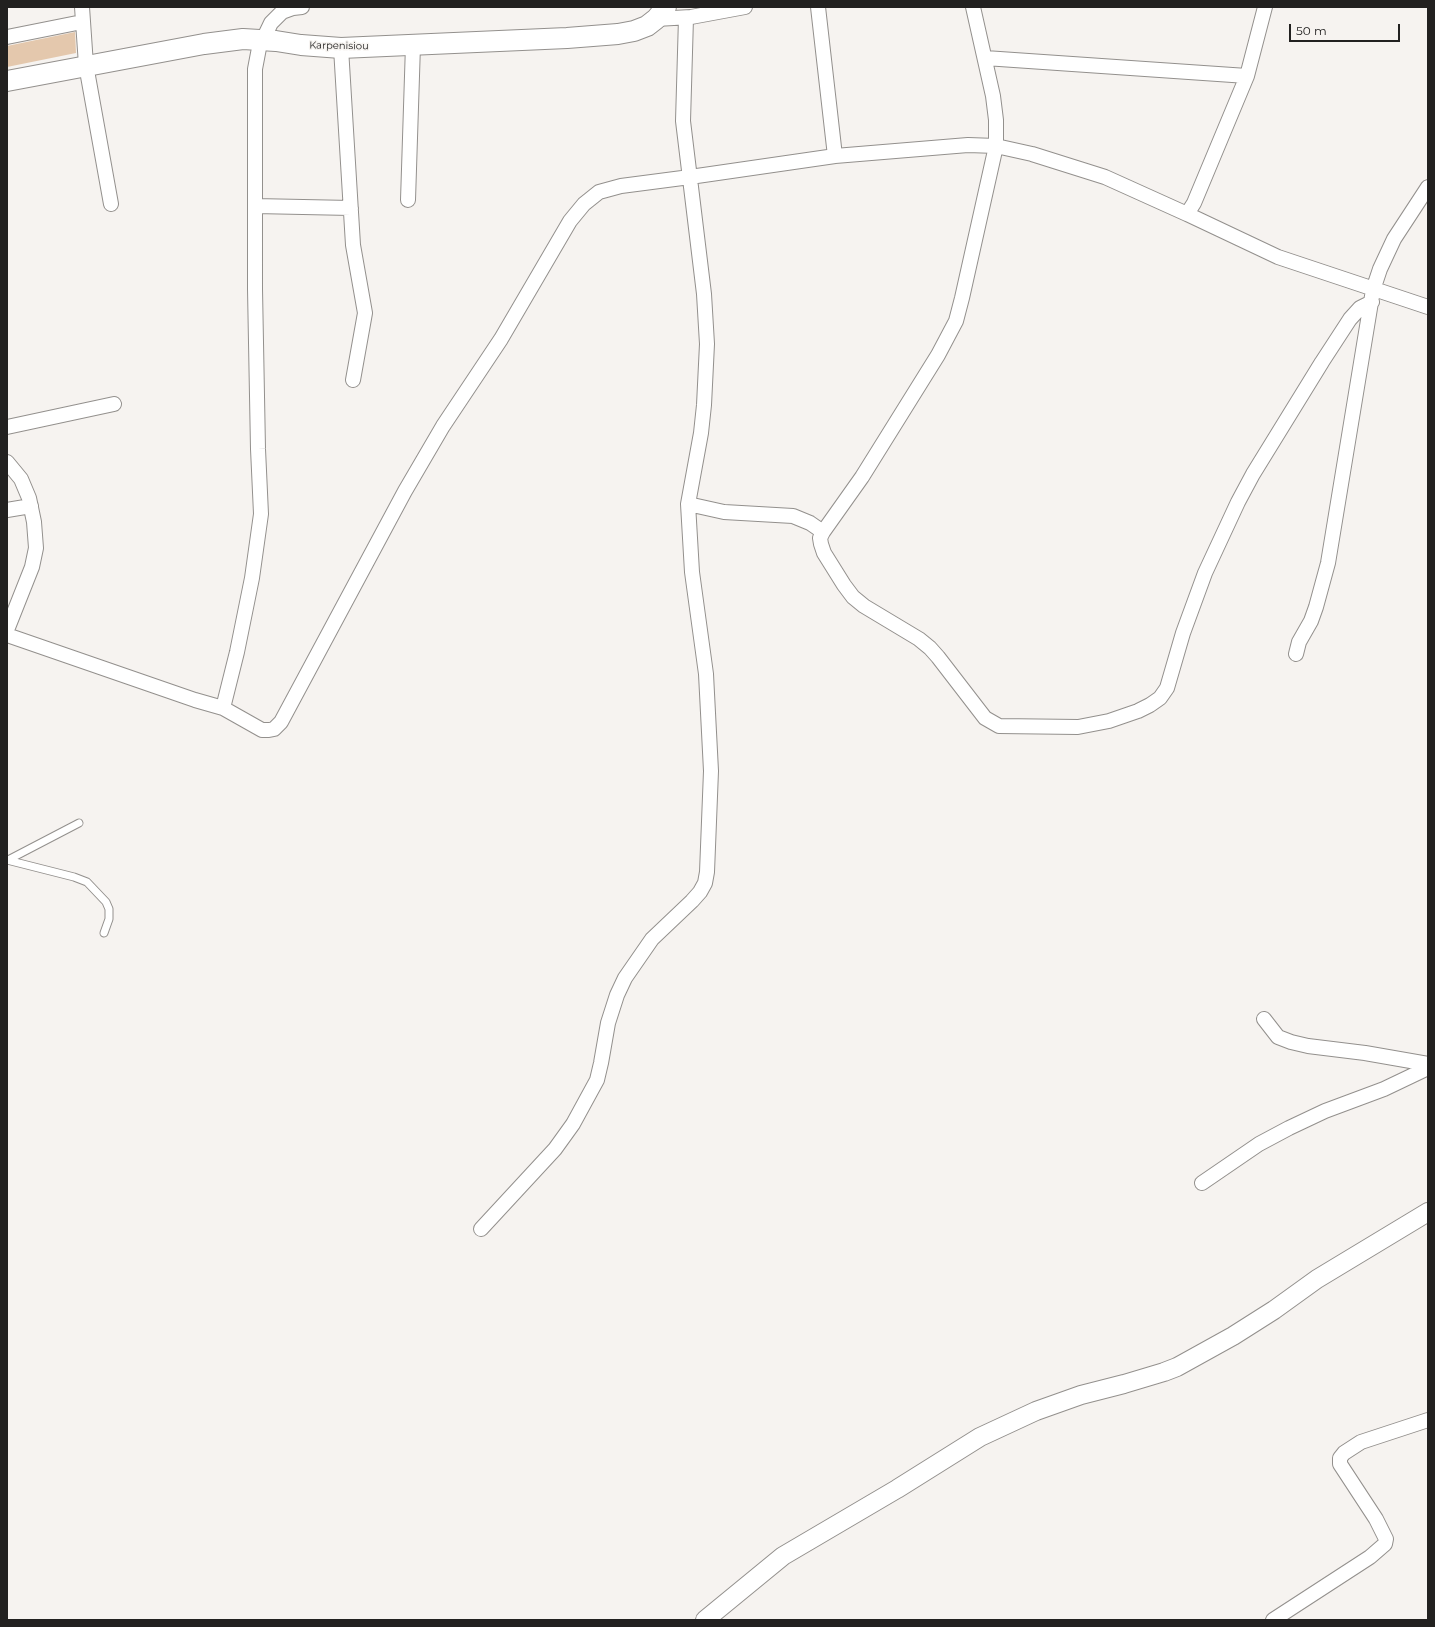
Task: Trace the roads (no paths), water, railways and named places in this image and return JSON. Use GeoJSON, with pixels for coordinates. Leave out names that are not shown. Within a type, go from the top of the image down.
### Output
{"type":"FeatureCollection","features":[{"type":"Feature","properties":{"kind":"main road","name":"Karpenisiou"},"geometry":{"type":"LineString","coordinates":[[7,81],[204,44],[243,40],[262,40],[341,48],[589,37],[618,34],[642,29],[661,13]]}},
{"type":"Feature","properties":{"kind":"street"},"geometry":{"type":"LineString","coordinates":[[82,7],[86,65],[111,204]]}},
{"type":"Feature","properties":{"kind":"street"},"geometry":{"type":"LineString","coordinates":[[223,708],[237,652],[252,578],[261,514],[258,449],[255,206],[255,77],[257,56],[262,40],[271,23],[282,9],[302,7]]}},
{"type":"Feature","properties":{"kind":"street"},"geometry":{"type":"LineString","coordinates":[[661,13],[686,18],[745,7]]}},
{"type":"Feature","properties":{"kind":"street"},"geometry":{"type":"LineString","coordinates":[[818,7],[835,156]]}},
{"type":"Feature","properties":{"kind":"street"},"geometry":{"type":"LineString","coordinates":[[973,7],[995,110],[996,146],[956,320],[938,355],[870,464],[820,538],[824,553],[853,597],[864,606],[930,648],[978,710],[992,724],[1012,727],[1078,727],[1109,721],[1138,711],[1150,706],[1160,698],[1167,688],[1183,633],[1205,573],[1232,514],[1253,474],[1350,319],[1373,296]]}},
{"type":"Feature","properties":{"kind":"street"},"geometry":{"type":"LineString","coordinates":[[1187,214],[1194,203],[1247,76],[1265,7]]}},
{"type":"Feature","properties":{"kind":"street"},"geometry":{"type":"LineString","coordinates":[[481,1229],[555,1149],[573,1124],[597,1080],[608,1023],[617,995],[626,978],[652,939],[700,892],[705,883],[707,872],[711,771],[706,674],[692,572],[688,504],[701,433],[707,344],[704,294],[683,121],[686,18]]}},
{"type":"Feature","properties":{"kind":"street"},"geometry":{"type":"LineString","coordinates":[[7,37],[82,22]]}},
{"type":"Feature","properties":{"kind":"street"},"geometry":{"type":"LineString","coordinates":[[408,200],[412,45]]}},
{"type":"Feature","properties":{"kind":"street"},"geometry":{"type":"LineString","coordinates":[[341,48],[355,258],[365,313],[353,380]]}},
{"type":"Feature","properties":{"kind":"street"},"geometry":{"type":"LineString","coordinates":[[985,58],[1247,76]]}},
{"type":"Feature","properties":{"kind":"street"},"geometry":{"type":"LineString","coordinates":[[7,635],[223,708],[262,730],[274,729],[281,722],[405,491],[443,426],[501,339],[570,221],[584,204],[599,192],[621,186],[835,156],[968,144],[996,146],[1032,154],[1105,177],[1278,257],[1373,296],[1428,307]]}},
{"type":"Feature","properties":{"kind":"street"},"geometry":{"type":"LineString","coordinates":[[1296,654],[1299,642],[1311,621],[1316,607],[1328,563],[1373,296],[1380,269],[1394,240],[1428,187]]}},
{"type":"Feature","properties":{"kind":"street"},"geometry":{"type":"LineString","coordinates":[[255,206],[351,208]]}},
{"type":"Feature","properties":{"kind":"street"},"geometry":{"type":"LineString","coordinates":[[7,427],[114,404]]}},
{"type":"Feature","properties":{"kind":"street"},"geometry":{"type":"LineString","coordinates":[[7,462],[20,479],[31,506],[35,538],[34,560],[7,630]]}},
{"type":"Feature","properties":{"kind":"street"},"geometry":{"type":"LineString","coordinates":[[688,504],[724,512],[793,516],[806,521],[823,532]]}},
{"type":"Feature","properties":{"kind":"street"},"geometry":{"type":"LineString","coordinates":[[7,510],[31,506]]}},
{"type":"Feature","properties":{"kind":"street"},"geometry":{"type":"LineString","coordinates":[[1264,1019],[1278,1037],[1297,1044],[1365,1053],[1428,1064]]}},
{"type":"Feature","properties":{"kind":"street"},"geometry":{"type":"LineString","coordinates":[[1202,1184],[1259,1144],[1289,1128],[1325,1111],[1384,1089],[1428,1068]]}},
{"type":"Feature","properties":{"kind":"street"},"geometry":{"type":"LineString","coordinates":[[705,1620],[783,1556],[898,1489],[980,1437],[1036,1411],[1081,1395],[1132,1382],[1177,1367],[1239,1333],[1317,1279],[1428,1212]]}},
{"type":"Feature","properties":{"kind":"street"},"geometry":{"type":"LineString","coordinates":[[1273,1620],[1370,1557],[1385,1544],[1386,1539],[1376,1519],[1340,1464],[1340,1458],[1344,1453],[1361,1442],[1428,1420]]}},
{"type":"Feature","properties":{"kind":"lane"},"geometry":{"type":"LineString","coordinates":[[7,860],[79,823]]}},
{"type":"Feature","properties":{"kind":"lane"},"geometry":{"type":"LineString","coordinates":[[7,860],[74,877],[87,882],[106,902],[108,919],[104,933]]}}]}
